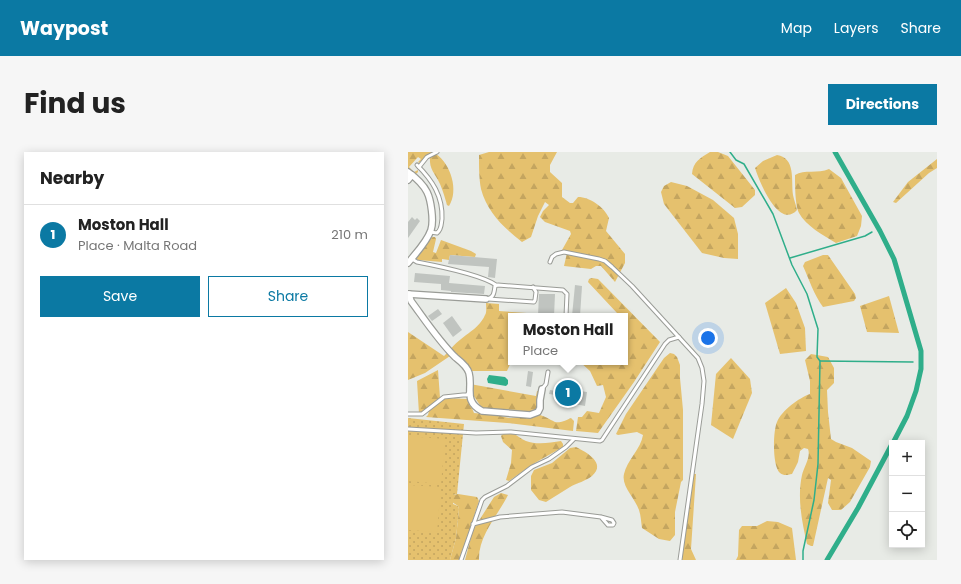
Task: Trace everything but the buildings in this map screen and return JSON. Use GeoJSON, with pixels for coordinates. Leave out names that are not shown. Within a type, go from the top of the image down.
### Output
{"type":"FeatureCollection","features":[{"type":"Feature","properties":{"kind":"street"},"geometry":{"type":"LineString","coordinates":[[408,180],[412,175],[427,193],[432,217],[430,232],[410,260]]}},
{"type":"Feature","properties":{"kind":"street"},"geometry":{"type":"LineString","coordinates":[[486,299],[408,294],[411,301],[444,346],[466,368],[469,373],[470,398],[478,409],[482,411],[530,415],[538,412],[540,408],[542,389]]}},
{"type":"Feature","properties":{"kind":"lane"},"geometry":{"type":"LineString","coordinates":[[430,232],[437,234],[440,232],[442,214],[440,198],[436,187],[418,166],[426,158],[437,152]]}},
{"type":"Feature","properties":{"kind":"lane"},"geometry":{"type":"LineString","coordinates":[[412,175],[422,170]]}},
{"type":"Feature","properties":{"kind":"lane"},"geometry":{"type":"LineString","coordinates":[[550,262],[552,257],[556,254],[564,252],[605,261],[632,286],[698,358],[702,368],[704,381],[702,404],[680,560]]}},
{"type":"Feature","properties":{"kind":"lane"},"geometry":{"type":"LineString","coordinates":[[410,260],[471,275],[491,281],[496,285],[533,287],[565,291],[568,298],[566,313]]}},
{"type":"Feature","properties":{"kind":"lane"},"geometry":{"type":"LineString","coordinates":[[486,299],[490,299],[494,294],[496,285]]}},
{"type":"Feature","properties":{"kind":"lane"},"geometry":{"type":"LineString","coordinates":[[486,299],[534,302],[536,292],[533,287]]}},
{"type":"Feature","properties":{"kind":"lane"},"geometry":{"type":"LineString","coordinates":[[408,429],[476,433],[511,432],[574,439],[602,440],[665,344],[669,340],[679,337]]}},
{"type":"Feature","properties":{"kind":"lane"},"geometry":{"type":"LineString","coordinates":[[542,389],[546,384],[548,372]]}},
{"type":"Feature","properties":{"kind":"lane"},"geometry":{"type":"LineString","coordinates":[[408,414],[422,414],[444,397],[463,396],[467,395],[469,392]]}},
{"type":"Feature","properties":{"kind":"lane"},"geometry":{"type":"LineString","coordinates":[[461,560],[479,504],[485,497],[507,486],[532,467],[549,459],[566,447],[574,439]]}},
{"type":"Feature","properties":{"kind":"lane"},"geometry":{"type":"LineString","coordinates":[[473,524],[500,517],[562,512],[601,517]]}},
{"type":"Feature","properties":{"kind":"green space"},"geometry":{"type":"Polygon","coordinates":[[[408,152],[434,152],[425,157],[419,163],[418,162],[421,159],[418,157],[409,167],[414,172],[418,170],[415,175],[408,170],[408,152]]]}},
{"type":"Feature","properties":{"kind":"green space"},"geometry":{"type":"Polygon","coordinates":[[[489,152],[557,152],[550,165],[550,172],[562,183],[562,197],[570,203],[573,203],[578,197],[583,197],[592,201],[604,210],[609,218],[606,231],[625,254],[625,263],[615,282],[601,266],[596,266],[591,269],[564,266],[567,253],[562,250],[571,234],[570,231],[545,222],[540,217],[549,205],[545,202],[538,216],[531,237],[522,242],[497,219],[487,205],[481,189],[479,177],[479,155],[489,152]]]}},
{"type":"Feature","properties":{"kind":"green space"},"geometry":{"type":"Polygon","coordinates":[[[710,152],[718,152],[728,156],[755,190],[755,195],[742,207],[735,208],[692,174],[695,163],[710,152]]]}},
{"type":"Feature","properties":{"kind":"green space"},"geometry":{"type":"Polygon","coordinates":[[[436,154],[446,164],[452,178],[453,193],[449,206],[447,205],[440,184],[430,165],[430,157],[436,154]]]}},
{"type":"Feature","properties":{"kind":"green space"},"geometry":{"type":"Polygon","coordinates":[[[777,155],[787,160],[790,165],[793,195],[797,210],[790,214],[783,214],[777,209],[765,192],[755,168],[763,161],[777,155]]]}},
{"type":"Feature","properties":{"kind":"green space"},"geometry":{"type":"Polygon","coordinates":[[[937,159],[937,168],[929,173],[896,203],[893,202],[908,182],[937,159]]]}},
{"type":"Feature","properties":{"kind":"green space"},"geometry":{"type":"Polygon","coordinates":[[[829,169],[841,178],[862,216],[861,226],[857,236],[836,243],[815,230],[802,218],[799,213],[796,200],[795,175],[803,172],[829,169]]]}},
{"type":"Feature","properties":{"kind":"green space"},"geometry":{"type":"Polygon","coordinates":[[[671,182],[687,186],[713,200],[734,218],[738,234],[738,259],[724,258],[702,253],[664,204],[661,192],[664,186],[671,182]]]}},
{"type":"Feature","properties":{"kind":"green space"},"geometry":{"type":"Polygon","coordinates":[[[433,237],[436,239],[433,252],[436,253],[441,240],[471,251],[476,254],[475,257],[450,255],[449,260],[442,259],[442,262],[418,260],[416,258],[430,238],[433,237]]]}},
{"type":"Feature","properties":{"kind":"green space"},"geometry":{"type":"Polygon","coordinates":[[[823,255],[828,255],[855,294],[856,298],[854,301],[823,307],[814,292],[803,266],[805,262],[823,255]]]}},
{"type":"Feature","properties":{"kind":"green space"},"geometry":{"type":"Polygon","coordinates":[[[589,279],[598,279],[660,342],[598,433],[576,431],[578,417],[582,417],[587,411],[599,413],[606,397],[603,385],[597,386],[590,371],[583,365],[628,365],[628,313],[617,313],[588,282],[589,279]]]}},
{"type":"Feature","properties":{"kind":"green space"},"geometry":{"type":"Polygon","coordinates":[[[786,288],[796,303],[805,328],[806,351],[780,354],[765,303],[786,288]]]}},
{"type":"Feature","properties":{"kind":"green space"},"geometry":{"type":"Polygon","coordinates":[[[889,296],[899,333],[867,332],[860,306],[889,296]]]}},
{"type":"Feature","properties":{"kind":"green space"},"geometry":{"type":"Polygon","coordinates":[[[486,303],[499,304],[499,311],[527,313],[508,313],[508,365],[510,365],[507,371],[470,371],[450,350],[482,321],[486,312],[486,303]]]}},
{"type":"Feature","properties":{"kind":"green space"},"geometry":{"type":"Polygon","coordinates":[[[408,332],[444,356],[447,353],[450,356],[425,373],[408,380],[408,332]]]}},
{"type":"Feature","properties":{"kind":"green space"},"geometry":{"type":"Polygon","coordinates":[[[670,353],[677,357],[680,365],[683,410],[683,480],[681,482],[675,512],[675,535],[670,541],[659,539],[642,528],[639,510],[626,488],[624,474],[628,464],[640,445],[643,435],[637,432],[616,434],[626,414],[664,358],[670,353]]]}},
{"type":"Feature","properties":{"kind":"green space"},"geometry":{"type":"Polygon","coordinates":[[[811,354],[828,357],[834,368],[834,383],[827,390],[831,439],[852,448],[871,461],[870,467],[850,502],[841,510],[832,510],[828,503],[831,480],[828,478],[813,546],[807,544],[800,501],[802,475],[808,459],[808,449],[804,448],[800,451],[798,462],[792,474],[783,475],[780,473],[777,469],[774,456],[774,440],[779,418],[791,405],[810,394],[810,381],[805,360],[811,354]]]}},
{"type":"Feature","properties":{"kind":"green space"},"geometry":{"type":"Polygon","coordinates":[[[731,358],[750,379],[752,393],[733,439],[711,425],[716,374],[731,358]]]}},
{"type":"Feature","properties":{"kind":"green space"},"geometry":{"type":"Polygon","coordinates":[[[438,370],[440,398],[425,411],[419,414],[417,381],[438,370]]]}},
{"type":"Feature","properties":{"kind":"green space"},"geometry":{"type":"Polygon","coordinates":[[[470,384],[536,396],[537,391],[539,391],[536,411],[526,413],[482,408],[473,395],[470,384]]]}},
{"type":"Feature","properties":{"kind":"green space"},"geometry":{"type":"Polygon","coordinates":[[[444,398],[468,399],[474,413],[491,414],[507,418],[540,415],[555,422],[565,421],[571,418],[574,421],[573,431],[507,423],[426,417],[429,411],[444,398]]]}},
{"type":"Feature","properties":{"kind":"green space"},"geometry":{"type":"Polygon","coordinates":[[[408,418],[464,424],[457,494],[453,495],[453,504],[458,506],[459,509],[456,538],[450,560],[408,560],[408,418]]]}},
{"type":"Feature","properties":{"kind":"green space"},"geometry":{"type":"Polygon","coordinates":[[[512,433],[526,441],[534,443],[561,441],[563,447],[533,464],[509,481],[506,480],[511,463],[512,450],[503,442],[501,436],[503,434],[512,433]]]}},
{"type":"Feature","properties":{"kind":"green space"},"geometry":{"type":"Polygon","coordinates":[[[408,436],[445,439],[441,484],[408,481],[408,436]]]}},
{"type":"Feature","properties":{"kind":"green space"},"geometry":{"type":"Polygon","coordinates":[[[576,447],[593,458],[596,462],[596,471],[590,478],[570,487],[546,502],[539,500],[531,490],[531,476],[534,470],[552,463],[570,448],[576,447]]]}},
{"type":"Feature","properties":{"kind":"green space"},"geometry":{"type":"Polygon","coordinates":[[[693,474],[696,474],[691,549],[696,560],[681,560],[693,474]]]}},
{"type":"Feature","properties":{"kind":"green space"},"geometry":{"type":"Polygon","coordinates":[[[408,485],[441,487],[437,532],[408,530],[408,485]]]}},
{"type":"Feature","properties":{"kind":"green space"},"geometry":{"type":"Polygon","coordinates":[[[501,493],[508,495],[485,534],[479,560],[465,560],[473,530],[494,497],[501,493]]]}},
{"type":"Feature","properties":{"kind":"green space"},"geometry":{"type":"Polygon","coordinates":[[[458,494],[477,497],[479,501],[460,560],[450,560],[456,538],[459,509],[458,506],[452,502],[452,497],[453,495],[458,494]]]}},
{"type":"Feature","properties":{"kind":"green space"},"geometry":{"type":"Polygon","coordinates":[[[767,521],[778,522],[792,528],[796,560],[736,560],[738,556],[739,530],[742,526],[757,526],[767,521]]]}},
{"type":"Feature","properties":{"kind":"shaded area"},"geometry":{"type":"Polygon","coordinates":[[[489,375],[505,377],[508,380],[508,384],[506,386],[488,383],[487,379],[489,375]]]}},
{"type":"Feature","properties":{"kind":"waterway"},"geometry":{"type":"LineString","coordinates":[[730,152],[736,160],[744,164],[773,214],[792,265],[807,294],[818,329],[817,357],[820,361],[818,464],[814,500],[803,551],[803,560]]}},
{"type":"Feature","properties":{"kind":"waterway"},"geometry":{"type":"LineString","coordinates":[[835,152],[880,231],[894,259],[921,351],[921,369],[916,391],[907,416],[895,440]]}},
{"type":"Feature","properties":{"kind":"waterway"},"geometry":{"type":"LineString","coordinates":[[790,258],[865,236],[872,232]]}},
{"type":"Feature","properties":{"kind":"waterway"},"geometry":{"type":"LineString","coordinates":[[820,361],[913,362]]}},
{"type":"Feature","properties":{"kind":"waterway"},"geometry":{"type":"LineString","coordinates":[[827,560],[858,508],[889,450]]}},
{"type":"Feature","properties":{"kind":"place","name":"Moston Hall"},"geometry":{"type":"Point","coordinates":[568,393]}}]}
